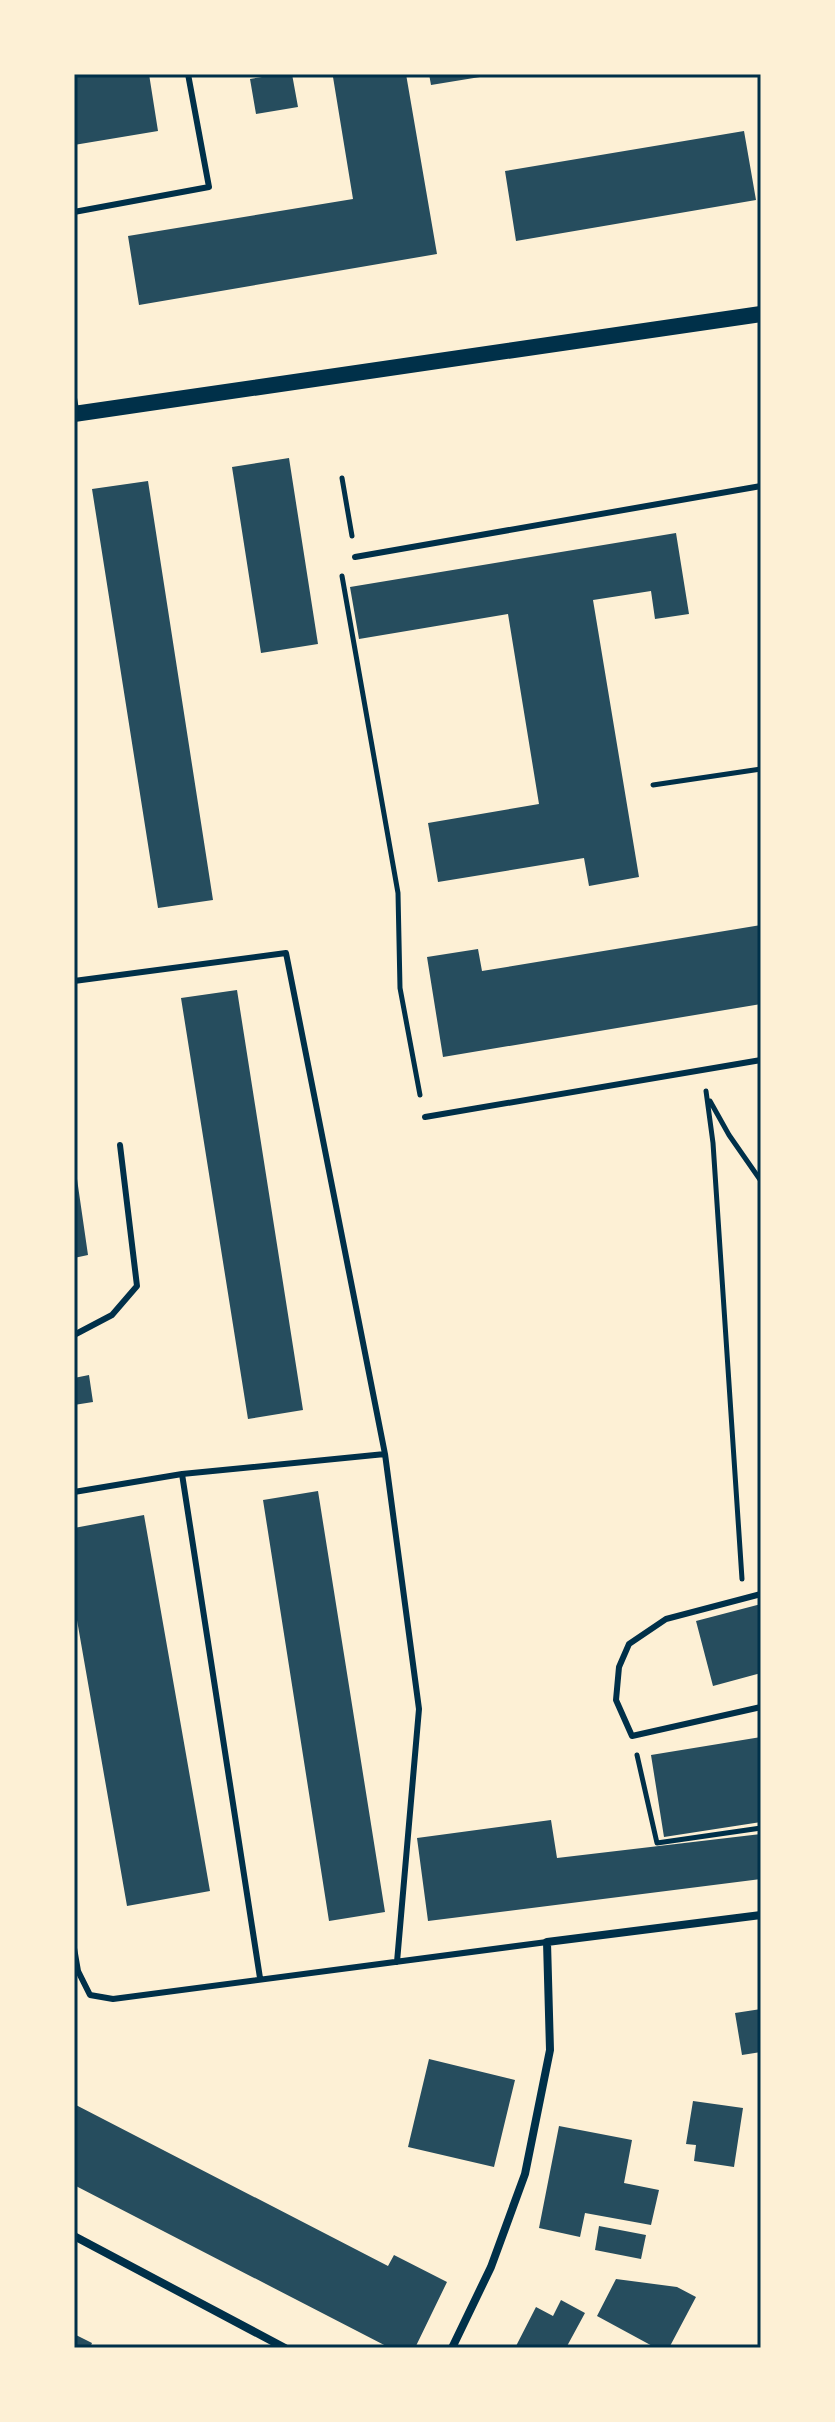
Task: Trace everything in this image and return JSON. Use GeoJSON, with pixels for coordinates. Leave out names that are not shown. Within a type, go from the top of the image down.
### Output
{"type":"FeatureCollection","features":[{"type":"Feature","properties":{"kind":"main road"},"geometry":{"type":"LineString","coordinates":[[75,409],[761,314]]}},
{"type":"Feature","properties":{"kind":"street"},"geometry":{"type":"LineString","coordinates":[[452,2348],[491,2267],[525,2174],[550,2050],[547,1942],[761,1915]]}},
{"type":"Feature","properties":{"kind":"street"},"geometry":{"type":"LineString","coordinates":[[74,2236],[285,2348]]}},
{"type":"Feature","properties":{"kind":"lane"},"geometry":{"type":"LineString","coordinates":[[74,212],[209,187],[188,74]]}},
{"type":"Feature","properties":{"kind":"lane"},"geometry":{"type":"LineString","coordinates":[[355,557],[761,486]]}},
{"type":"Feature","properties":{"kind":"lane"},"geometry":{"type":"LineString","coordinates":[[74,981],[286,953],[385,1454],[419,1709],[397,1962]]}},
{"type":"Feature","properties":{"kind":"lane"},"geometry":{"type":"LineString","coordinates":[[425,1117],[761,1060]]}},
{"type":"Feature","properties":{"kind":"lane"},"geometry":{"type":"LineString","coordinates":[[74,1335],[112,1315],[137,1286],[120,1145]]}},
{"type":"Feature","properties":{"kind":"lane"},"geometry":{"type":"LineString","coordinates":[[74,1492],[182,1474],[385,1454]]}},
{"type":"Feature","properties":{"kind":"lane"},"geometry":{"type":"LineString","coordinates":[[182,1474],[260,1978]]}},
{"type":"Feature","properties":{"kind":"lane"},"geometry":{"type":"LineString","coordinates":[[761,1594],[666,1619],[629,1644],[619,1667],[616,1700],[632,1736],[761,1707]]}},
{"type":"Feature","properties":{"kind":"lane"},"geometry":{"type":"LineString","coordinates":[[74,1948],[78,1971],[90,1995],[113,1999],[547,1942]]}},
{"type":"Feature","properties":{"kind":"path"},"geometry":{"type":"LineString","coordinates":[[342,478],[355,557],[339,560],[398,893],[400,988],[425,1117]]}},
{"type":"Feature","properties":{"kind":"path"},"geometry":{"type":"LineString","coordinates":[[653,785],[761,769]]}},
{"type":"Feature","properties":{"kind":"path"},"geometry":{"type":"LineString","coordinates":[[701,1070],[708,1098],[744,1597]]}},
{"type":"Feature","properties":{"kind":"path"},"geometry":{"type":"LineString","coordinates":[[708,1098],[761,1181]]}},
{"type":"Feature","properties":{"kind":"path"},"geometry":{"type":"LineString","coordinates":[[632,1736],[657,1843],[761,1828]]}},
{"type":"Feature","properties":{"kind":"building"},"geometry":{"type":"Polygon","coordinates":[[[149,74],[158,131],[74,145],[74,77],[149,74]]]}},
{"type":"Feature","properties":{"kind":"building"},"geometry":{"type":"Polygon","coordinates":[[[292,74],[298,107],[256,114],[250,79],[292,74]]]}},
{"type":"Feature","properties":{"kind":"building"},"geometry":{"type":"Polygon","coordinates":[[[406,74],[437,254],[139,305],[128,236],[353,199],[333,77],[406,74]]]}},
{"type":"Feature","properties":{"kind":"building"},"geometry":{"type":"Polygon","coordinates":[[[429,74],[486,74],[486,76],[431,85],[429,74]]]}},
{"type":"Feature","properties":{"kind":"building"},"geometry":{"type":"Polygon","coordinates":[[[744,131],[756,200],[516,241],[505,171],[744,131]]]}},
{"type":"Feature","properties":{"kind":"building"},"geometry":{"type":"Polygon","coordinates":[[[289,458],[318,644],[261,653],[232,467],[289,458]]]}},
{"type":"Feature","properties":{"kind":"building"},"geometry":{"type":"Polygon","coordinates":[[[148,481],[213,900],[158,908],[92,489],[148,481]]]}},
{"type":"Feature","properties":{"kind":"building"},"geometry":{"type":"Polygon","coordinates":[[[676,533],[689,614],[655,619],[651,591],[593,600],[639,877],[589,886],[584,858],[438,882],[428,823],[539,804],[508,614],[359,639],[350,587],[676,533]]]}},
{"type":"Feature","properties":{"kind":"building"},"geometry":{"type":"Polygon","coordinates":[[[761,925],[761,1004],[443,1057],[427,957],[478,949],[482,971],[761,925]]]}},
{"type":"Feature","properties":{"kind":"building"},"geometry":{"type":"Polygon","coordinates":[[[237,990],[303,1410],[248,1419],[181,998],[237,990]]]}},
{"type":"Feature","properties":{"kind":"building"},"geometry":{"type":"Polygon","coordinates":[[[74,1173],[88,1255],[74,1258],[74,1173]]]}},
{"type":"Feature","properties":{"kind":"building"},"geometry":{"type":"Polygon","coordinates":[[[89,1375],[93,1402],[74,1405],[74,1378],[89,1375]]]}},
{"type":"Feature","properties":{"kind":"building"},"geometry":{"type":"Polygon","coordinates":[[[318,1491],[385,1912],[329,1921],[263,1500],[318,1491]]]}},
{"type":"Feature","properties":{"kind":"building"},"geometry":{"type":"Polygon","coordinates":[[[144,1515],[210,1891],[127,1906],[74,1603],[74,1528],[144,1515]]]}},
{"type":"Feature","properties":{"kind":"building"},"geometry":{"type":"Polygon","coordinates":[[[761,1604],[761,1673],[713,1686],[696,1621],[761,1604]]]}},
{"type":"Feature","properties":{"kind":"building"},"geometry":{"type":"Polygon","coordinates":[[[761,1737],[761,1822],[664,1837],[651,1755],[761,1737]]]}},
{"type":"Feature","properties":{"kind":"building"},"geometry":{"type":"Polygon","coordinates":[[[551,1820],[557,1858],[761,1834],[761,1879],[428,1921],[417,1838],[551,1820]]]}},
{"type":"Feature","properties":{"kind":"building"},"geometry":{"type":"Polygon","coordinates":[[[761,2009],[761,2052],[742,2055],[735,2013],[761,2009]]]}},
{"type":"Feature","properties":{"kind":"building"},"geometry":{"type":"Polygon","coordinates":[[[429,2059],[515,2080],[494,2167],[408,2147],[429,2059]]]}},
{"type":"Feature","properties":{"kind":"building"},"geometry":{"type":"Polygon","coordinates":[[[693,2101],[743,2108],[734,2167],[694,2161],[696,2145],[686,2144],[693,2101]]]}},
{"type":"Feature","properties":{"kind":"building"},"geometry":{"type":"Polygon","coordinates":[[[74,2104],[388,2266],[394,2255],[447,2282],[415,2348],[390,2348],[74,2185],[74,2104]]]}},
{"type":"Feature","properties":{"kind":"building"},"geometry":{"type":"Polygon","coordinates":[[[559,2126],[632,2140],[624,2183],[659,2190],[651,2225],[585,2213],[580,2237],[539,2228],[559,2126]]]}},
{"type":"Feature","properties":{"kind":"building"},"geometry":{"type":"Polygon","coordinates":[[[599,2226],[646,2235],[641,2259],[595,2250],[599,2226]]]}},
{"type":"Feature","properties":{"kind":"building"},"geometry":{"type":"Polygon","coordinates":[[[616,2279],[677,2287],[696,2297],[669,2348],[656,2348],[597,2316],[616,2279]]]}},
{"type":"Feature","properties":{"kind":"building"},"geometry":{"type":"Polygon","coordinates":[[[561,2300],[585,2313],[566,2348],[515,2348],[536,2307],[553,2316],[561,2300]]]}},
{"type":"Feature","properties":{"kind":"building"},"geometry":{"type":"Polygon","coordinates":[[[74,2334],[92,2343],[90,2348],[74,2348],[74,2334]]]}}]}
